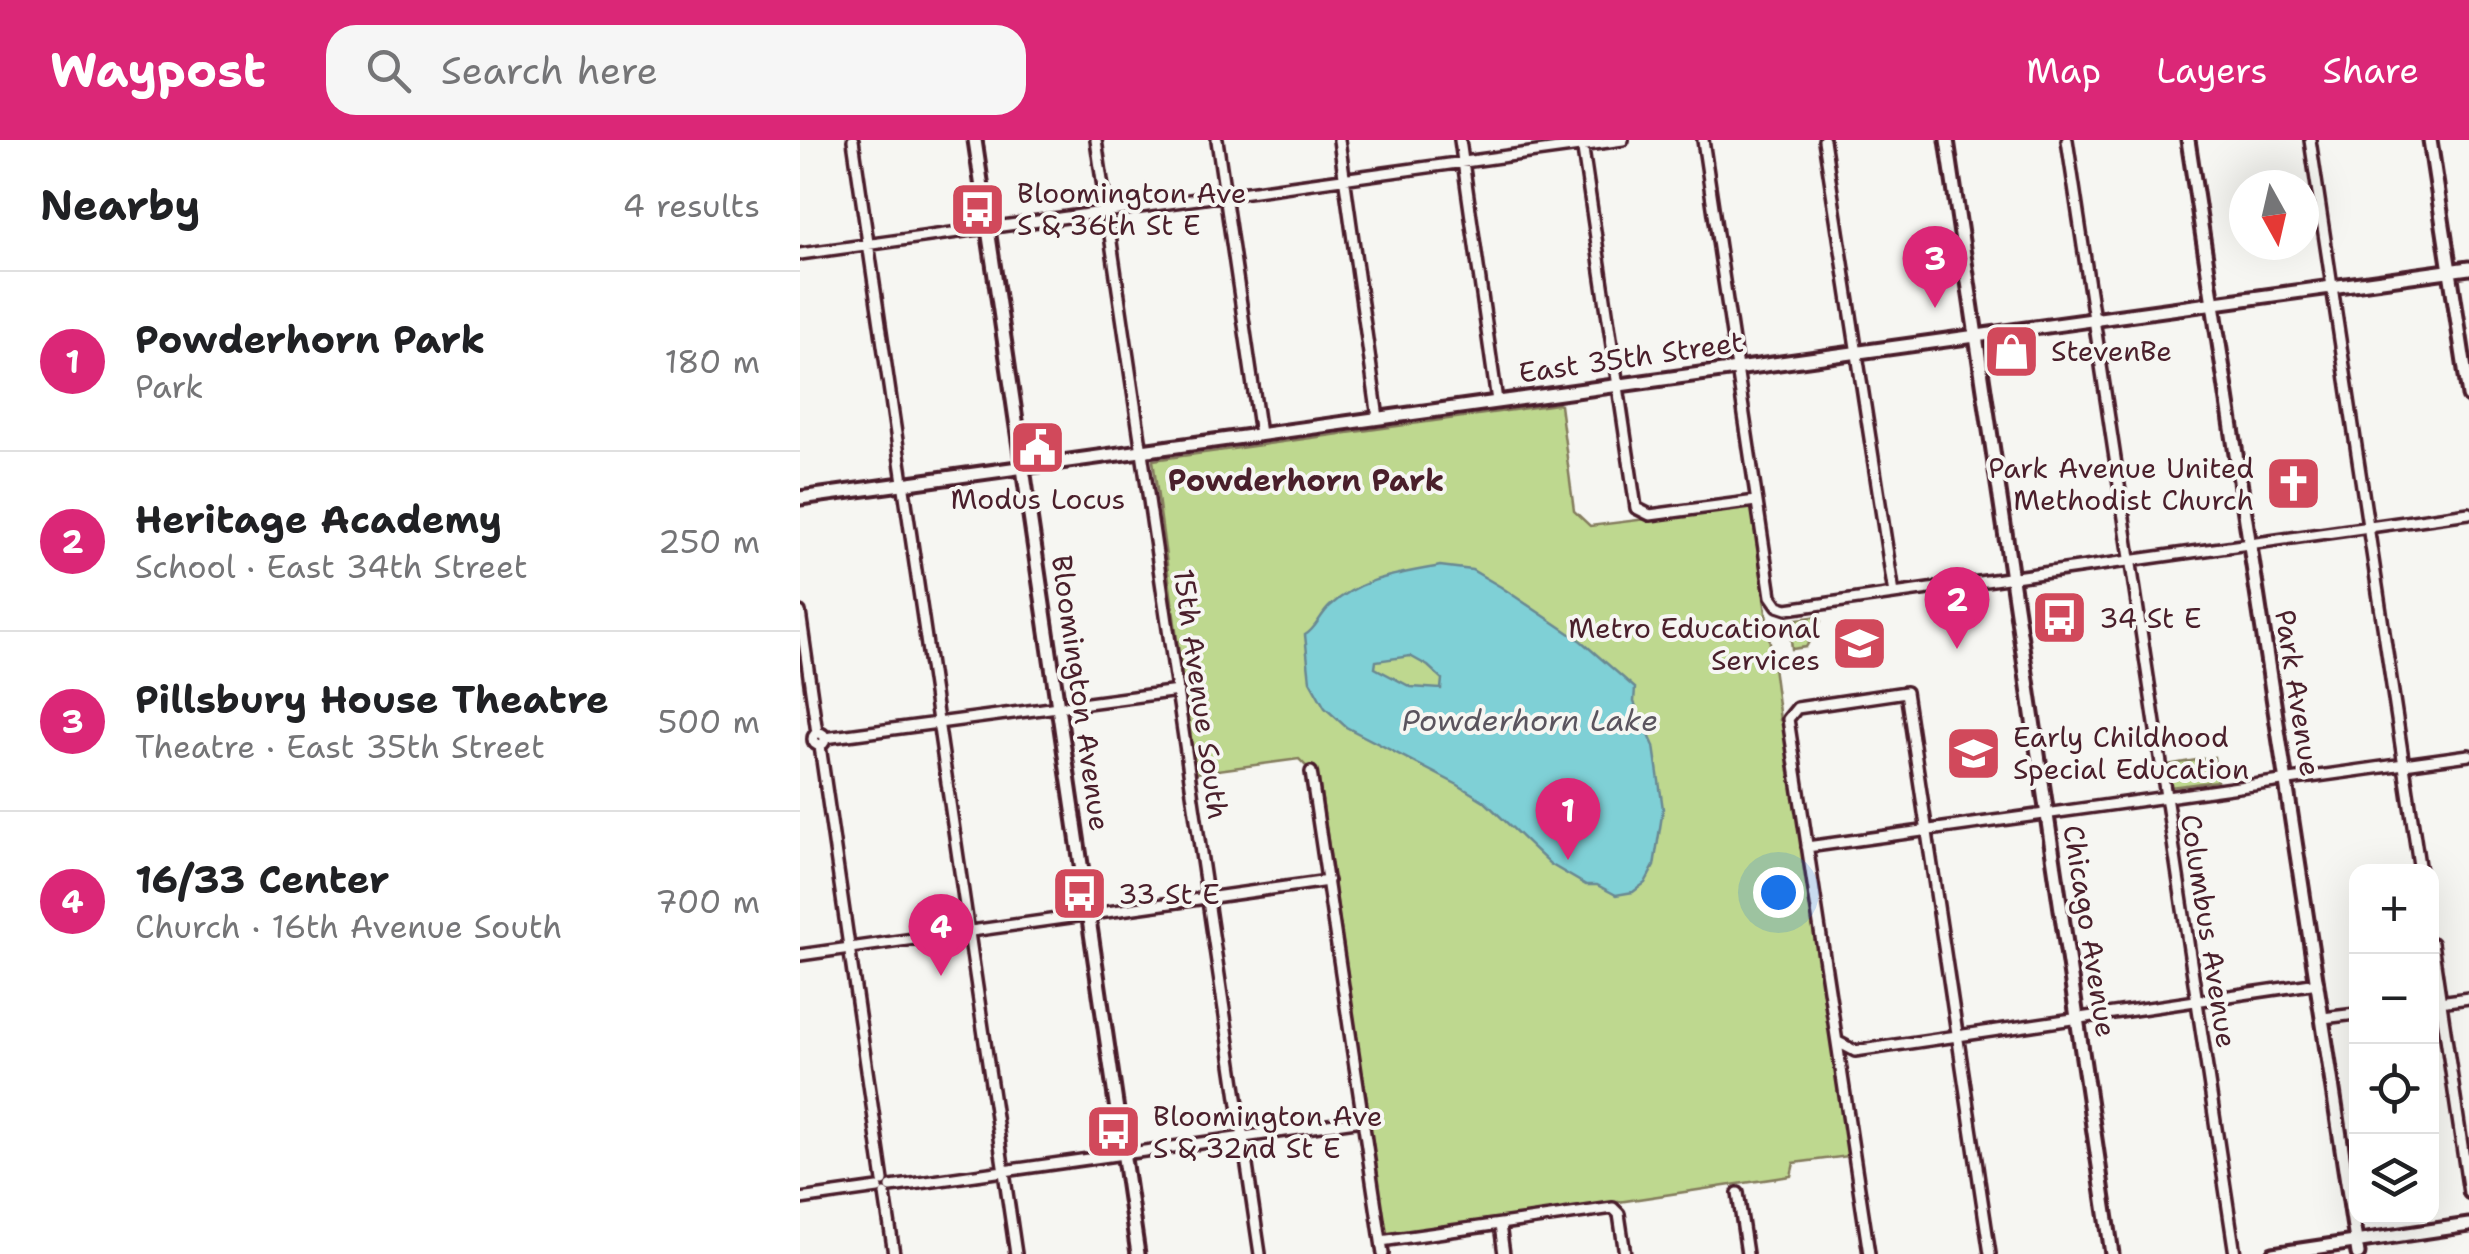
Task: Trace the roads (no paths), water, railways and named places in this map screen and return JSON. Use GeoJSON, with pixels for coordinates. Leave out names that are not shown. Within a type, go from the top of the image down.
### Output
{"type":"FeatureCollection","features":[{"type":"Feature","properties":{"kind":"street"},"geometry":{"type":"LineString","coordinates":[[853,140],[1016,1254]]}},
{"type":"Feature","properties":{"kind":"street","name":"Bloomington Avenue"},"geometry":{"type":"LineString","coordinates":[[975,140],[1138,1254]]}},
{"type":"Feature","properties":{"kind":"street","name":"15th Avenue South"},"geometry":{"type":"LineString","coordinates":[[1096,140],[1260,1254]]}},
{"type":"Feature","properties":{"kind":"street"},"geometry":{"type":"LineString","coordinates":[[1217,140],[1260,434]]}},
{"type":"Feature","properties":{"kind":"street"},"geometry":{"type":"LineString","coordinates":[[1338,140],[1378,418]]}},
{"type":"Feature","properties":{"kind":"street"},"geometry":{"type":"LineString","coordinates":[[1460,140],[1497,401]]}},
{"type":"Feature","properties":{"kind":"street"},"geometry":{"type":"LineString","coordinates":[[800,254],[1622,140]]}},
{"type":"Feature","properties":{"kind":"street"},"geometry":{"type":"LineString","coordinates":[[1703,140],[1771,596],[1778,606],[1894,594],[2469,513]]}},
{"type":"Feature","properties":{"kind":"street"},"geometry":{"type":"LineString","coordinates":[[1824,140],[1894,594]]}},
{"type":"Feature","properties":{"kind":"street","name":"Chicago Avenue"},"geometry":{"type":"LineString","coordinates":[[1947,140],[2112,1254]]}},
{"type":"Feature","properties":{"kind":"street","name":"Columbus Avenue"},"geometry":{"type":"LineString","coordinates":[[2067,140],[2235,1254]]}},
{"type":"Feature","properties":{"kind":"street","name":"Park Avenue"},"geometry":{"type":"LineString","coordinates":[[2188,140],[2356,1248]]}},
{"type":"Feature","properties":{"kind":"street"},"geometry":{"type":"LineString","coordinates":[[2310,140],[2419,864]]}},
{"type":"Feature","properties":{"kind":"street"},"geometry":{"type":"LineString","coordinates":[[2430,140],[2469,396]]}},
{"type":"Feature","properties":{"kind":"street"},"geometry":{"type":"LineString","coordinates":[[1582,143],[1636,508],[1650,516],[1756,501]]}},
{"type":"Feature","properties":{"kind":"street","name":"East 35th Street"},"geometry":{"type":"LineString","coordinates":[[800,498],[2469,268]]}},
{"type":"Feature","properties":{"kind":"street"},"geometry":{"type":"LineString","coordinates":[[800,612],[894,1254]]}},
{"type":"Feature","properties":{"kind":"street"},"geometry":{"type":"LineString","coordinates":[[800,742],[1178,691]]}},
{"type":"Feature","properties":{"kind":"street"},"geometry":{"type":"LineString","coordinates":[[1869,1254],[1788,719],[1798,708],[1906,692],[1990,1254]]}},
{"type":"Feature","properties":{"kind":"street"},"geometry":{"type":"LineString","coordinates":[[1808,847],[2469,755]]}},
{"type":"Feature","properties":{"kind":"street"},"geometry":{"type":"LineString","coordinates":[[1311,772],[1383,1254]]}},
{"type":"Feature","properties":{"kind":"street"},"geometry":{"type":"LineString","coordinates":[[800,954],[1328,881]]}},
{"type":"Feature","properties":{"kind":"street"},"geometry":{"type":"LineString","coordinates":[[1838,1042],[1854,1050],[2318,983]]}},
{"type":"Feature","properties":{"kind":"street"},"geometry":{"type":"LineString","coordinates":[[2439,1002],[2469,998]]}},
{"type":"Feature","properties":{"kind":"street"},"geometry":{"type":"LineString","coordinates":[[2323,1018],[2349,1015]]}},
{"type":"Feature","properties":{"kind":"street"},"geometry":{"type":"LineString","coordinates":[[2439,1019],[2469,1192]]}},
{"type":"Feature","properties":{"kind":"street"},"geometry":{"type":"LineString","coordinates":[[1842,1071],[1844,1060],[1854,1050]]}},
{"type":"Feature","properties":{"kind":"street"},"geometry":{"type":"LineString","coordinates":[[800,1199],[1363,1120]]}},
{"type":"Feature","properties":{"kind":"street"},"geometry":{"type":"LineString","coordinates":[[1738,1193],[1748,1254]]}},
{"type":"Feature","properties":{"kind":"street"},"geometry":{"type":"LineString","coordinates":[[1381,1241],[1616,1209],[1625,1254]]}},
{"type":"Feature","properties":{"kind":"street"},"geometry":{"type":"LineString","coordinates":[[1500,1225],[1504,1254]]}},
{"type":"Feature","properties":{"kind":"street"},"geometry":{"type":"LineString","coordinates":[[2273,1254],[2356,1248],[2469,1225]]}},
{"type":"Feature","properties":{"kind":"water","name":"Powderhorn Lake"},"geometry":{"type":"Polygon","coordinates":[[[1440,566],[1472,570],[1501,587],[1581,641],[1635,688],[1634,702],[1654,746],[1663,809],[1654,866],[1645,883],[1633,892],[1616,895],[1597,885],[1586,885],[1550,864],[1484,801],[1346,727],[1325,708],[1310,681],[1305,635],[1330,606],[1355,589],[1382,578],[1440,566]],[[1410,656],[1376,661],[1375,668],[1411,687],[1441,689],[1442,679],[1410,656]]]}},
{"type":"Feature","properties":{"kind":"place","name":"Bloomington Ave S & 36th St E"},"geometry":{"type":"Point","coordinates":[978,209]}},
{"type":"Feature","properties":{"kind":"place","name":"Pillsbury House Theatre"},"geometry":{"type":"Point","coordinates":[1935,308]}},
{"type":"Feature","properties":{"kind":"place","name":"StevenBe"},"geometry":{"type":"Point","coordinates":[2012,351]}},
{"type":"Feature","properties":{"kind":"place","name":"Modus Locus"},"geometry":{"type":"Point","coordinates":[1038,448]}},
{"type":"Feature","properties":{"kind":"place","name":"Park Avenue United Methodist Church"},"geometry":{"type":"Point","coordinates":[2293,484]}},
{"type":"Feature","properties":{"kind":"place","name":"34 St E"},"geometry":{"type":"Point","coordinates":[2060,618]}},
{"type":"Feature","properties":{"kind":"place","name":"Metro Educational Services"},"geometry":{"type":"Point","coordinates":[1859,644]}},
{"type":"Feature","properties":{"kind":"place","name":"Heritage Academy"},"geometry":{"type":"Point","coordinates":[1957,649]}},
{"type":"Feature","properties":{"kind":"place","name":"Early Childhood Special Education"},"geometry":{"type":"Point","coordinates":[1974,753]}},
{"type":"Feature","properties":{"kind":"place","name":"Powderhorn Park"},"geometry":{"type":"Point","coordinates":[1568,860]}},
{"type":"Feature","properties":{"kind":"place","name":"33 St E"},"geometry":{"type":"Point","coordinates":[1079,894]}},
{"type":"Feature","properties":{"kind":"place","name":"16/33 Center"},"geometry":{"type":"Point","coordinates":[941,976]}},
{"type":"Feature","properties":{"kind":"place","name":"Bloomington Ave S & 32nd St E"},"geometry":{"type":"Point","coordinates":[1114,1132]}},
{"type":"Feature","properties":{"kind":"district","name":"Powderhorn Park"},"geometry":{"type":"Point","coordinates":[1306,480]}}]}
